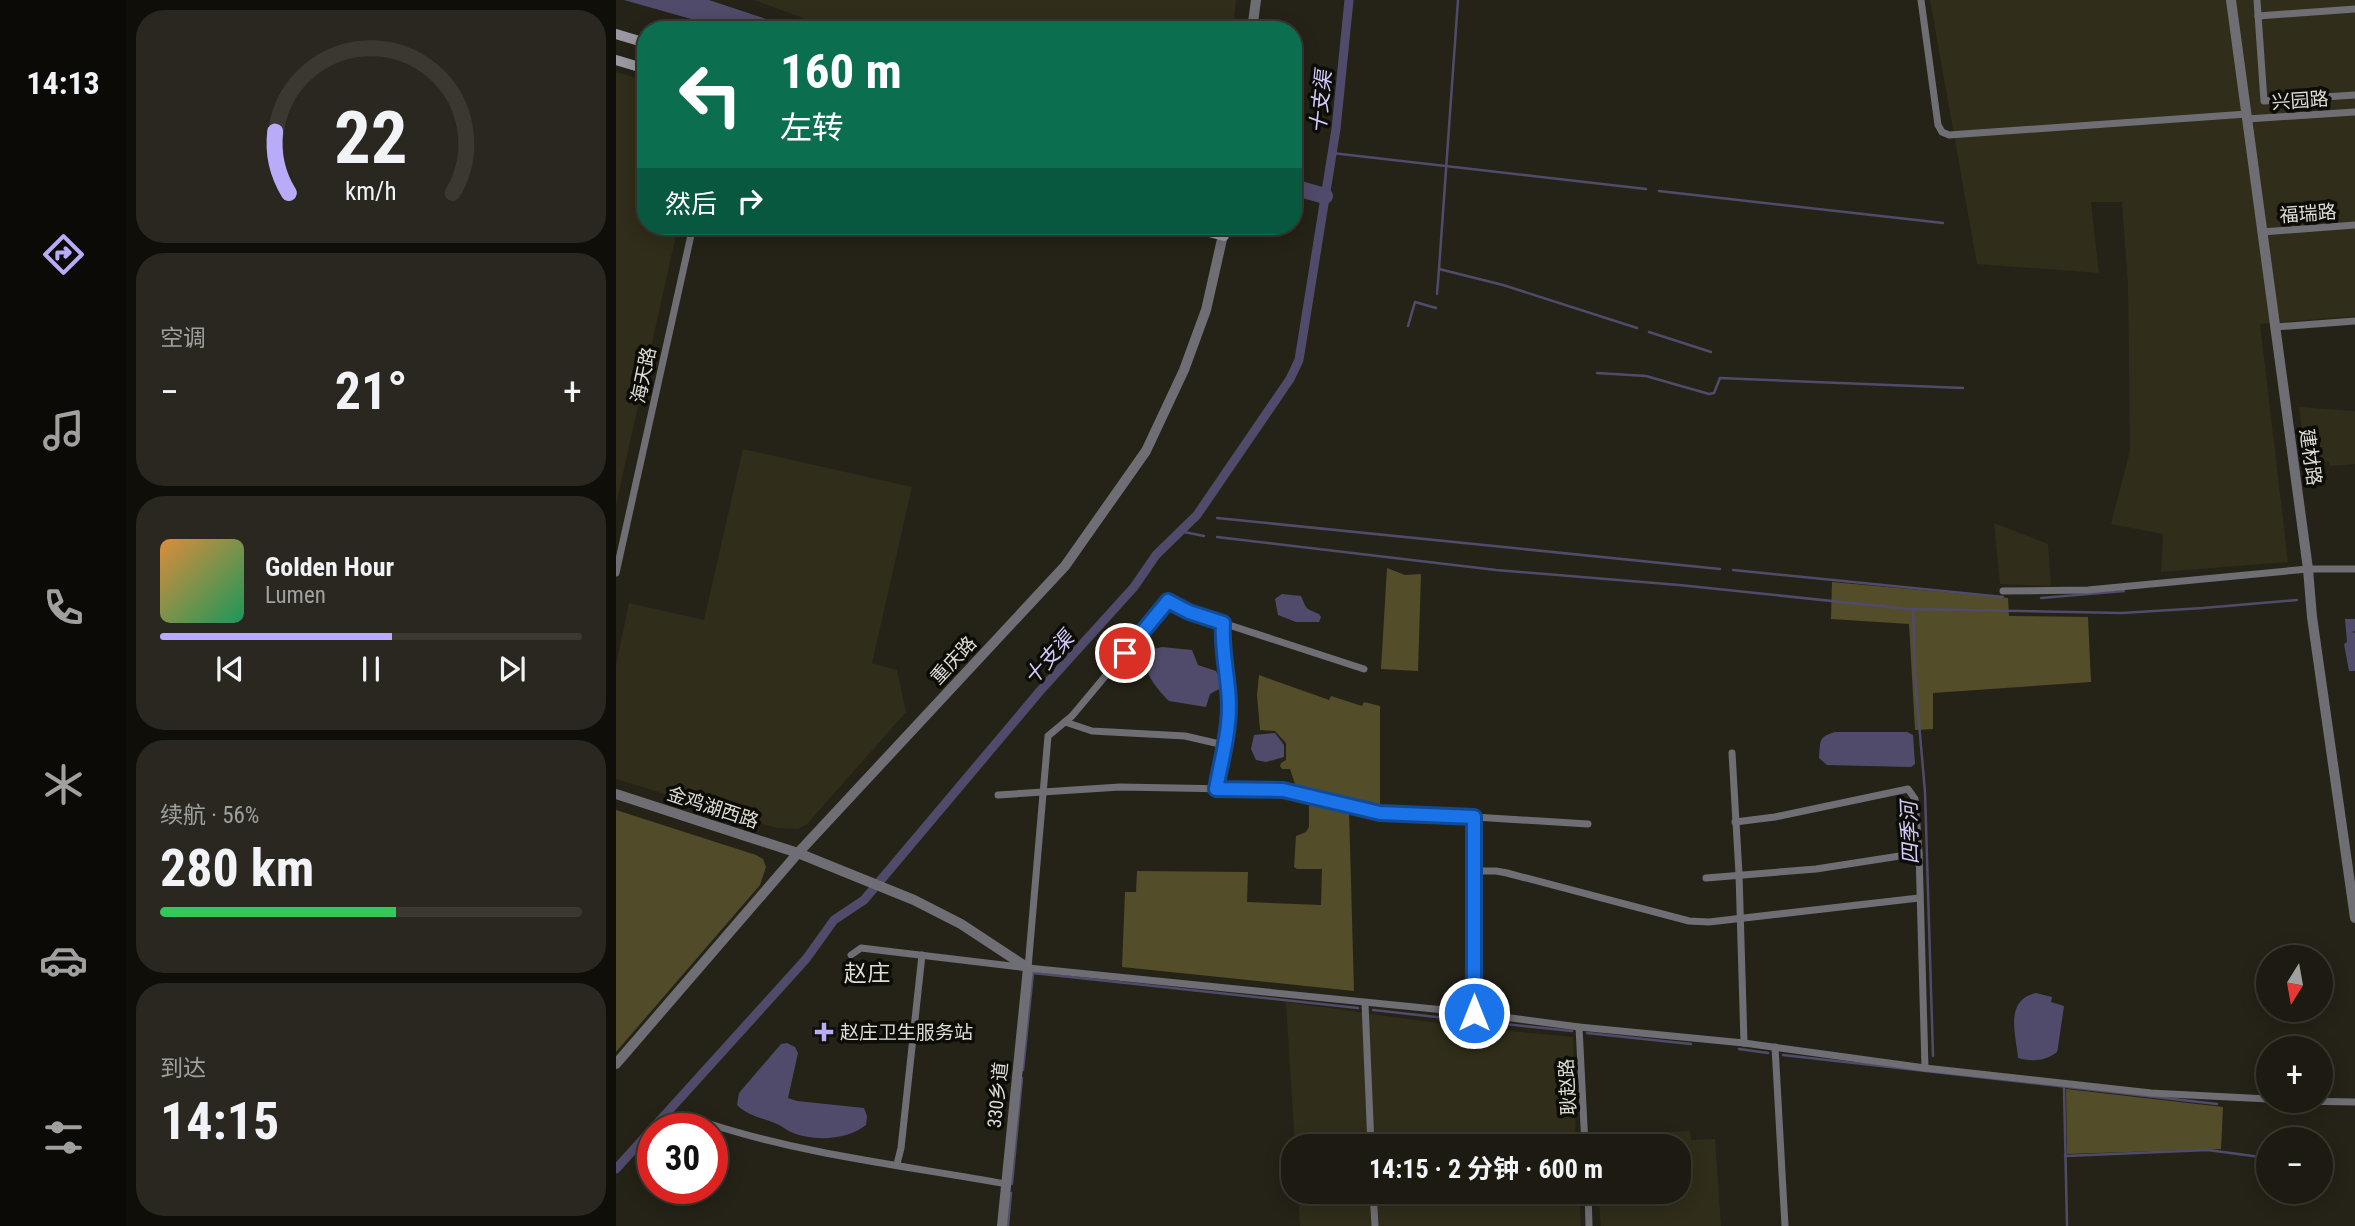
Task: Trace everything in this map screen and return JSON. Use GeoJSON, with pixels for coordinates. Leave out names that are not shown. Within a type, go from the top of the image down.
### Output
{"type":"FeatureCollection","features":[{"type":"Feature","properties":{"kind":"main road"},"geometry":{"type":"LineString","coordinates":[[616,34],[637,40]]}},
{"type":"Feature","properties":{"kind":"main road"},"geometry":{"type":"LineString","coordinates":[[616,60],[637,66]]}},
{"type":"Feature","properties":{"kind":"street"},"geometry":{"type":"LineString","coordinates":[[1253,21],[1256,0]]}},
{"type":"Feature","properties":{"kind":"street","name":"兴园路"},"geometry":{"type":"LineString","coordinates":[[1921,0],[1938,125],[1942,132],[1949,135],[2355,111]]}},
{"type":"Feature","properties":{"kind":"street","name":"建材路"},"geometry":{"type":"LineString","coordinates":[[2231,0],[2308,569],[2312,617],[2355,918]]}},
{"type":"Feature","properties":{"kind":"street"},"geometry":{"type":"LineString","coordinates":[[2257,0],[2264,101],[2355,95]]}},
{"type":"Feature","properties":{"kind":"street"},"geometry":{"type":"LineString","coordinates":[[2258,16],[2355,9]]}},
{"type":"Feature","properties":{"kind":"street","name":"福瑞路"},"geometry":{"type":"LineString","coordinates":[[2262,232],[2355,225]]}},
{"type":"Feature","properties":{"kind":"street","name":"海天路"},"geometry":{"type":"LineString","coordinates":[[616,573],[691,235]]}},
{"type":"Feature","properties":{"kind":"street","name":"重庆路"},"geometry":{"type":"LineString","coordinates":[[616,1064],[799,853],[1065,566],[1146,451],[1184,370],[1206,310],[1224,235]]}},
{"type":"Feature","properties":{"kind":"street"},"geometry":{"type":"LineString","coordinates":[[2275,327],[2355,321]]}},
{"type":"Feature","properties":{"kind":"street"},"geometry":{"type":"LineString","coordinates":[[2003,591],[2088,590],[2308,569],[2355,569]]}},
{"type":"Feature","properties":{"kind":"street"},"geometry":{"type":"LineString","coordinates":[[1028,968],[1048,736],[1065,722],[1168,601],[1189,612],[1364,669]]}},
{"type":"Feature","properties":{"kind":"street"},"geometry":{"type":"LineString","coordinates":[[1216,789],[1229,710],[1223,623]]}},
{"type":"Feature","properties":{"kind":"street"},"geometry":{"type":"LineString","coordinates":[[1065,722],[1092,731],[1185,736],[1224,746]]}},
{"type":"Feature","properties":{"kind":"street"},"geometry":{"type":"LineString","coordinates":[[1732,753],[1741,917],[1744,1043]]}},
{"type":"Feature","properties":{"kind":"street"},"geometry":{"type":"LineString","coordinates":[[998,795],[1120,787],[1283,790],[1380,813],[1588,824]]}},
{"type":"Feature","properties":{"kind":"street"},"geometry":{"type":"LineString","coordinates":[[1735,822],[1775,817],[1908,789],[1914,799],[1919,853],[1925,1068]]}},
{"type":"Feature","properties":{"kind":"street","name":"金鸡湖西路"},"geometry":{"type":"LineString","coordinates":[[616,794],[799,853],[914,900],[961,924],[1028,968]]}},
{"type":"Feature","properties":{"kind":"street"},"geometry":{"type":"LineString","coordinates":[[1474,817],[1474,1013]]}},
{"type":"Feature","properties":{"kind":"street"},"geometry":{"type":"LineString","coordinates":[[1706,878],[1816,869],[1919,853]]}},
{"type":"Feature","properties":{"kind":"street"},"geometry":{"type":"LineString","coordinates":[[1475,871],[1496,871],[1674,919],[1709,922],[1920,898]]}},
{"type":"Feature","properties":{"kind":"street"},"geometry":{"type":"LineString","coordinates":[[851,956],[861,948],[1744,1043],[1925,1068],[2151,1093],[2256,1098]]}},
{"type":"Feature","properties":{"kind":"street"},"geometry":{"type":"LineString","coordinates":[[897,1164],[901,1149],[922,955]]}},
{"type":"Feature","properties":{"kind":"street","name":"330乡道"},"geometry":{"type":"LineString","coordinates":[[1002,1226],[1028,968]]}},
{"type":"Feature","properties":{"kind":"street"},"geometry":{"type":"LineString","coordinates":[[1365,1003],[1370,1134]]}},
{"type":"Feature","properties":{"kind":"street","name":"耿赵路"},"geometry":{"type":"LineString","coordinates":[[1579,1027],[1584,1134]]}},
{"type":"Feature","properties":{"kind":"street"},"geometry":{"type":"LineString","coordinates":[[1775,1047],[1785,1226]]}},
{"type":"Feature","properties":{"kind":"street"},"geometry":{"type":"LineString","coordinates":[[2333,1102],[2355,1102]]}},
{"type":"Feature","properties":{"kind":"street"},"geometry":{"type":"LineString","coordinates":[[728,1129],[766,1141],[1006,1184]]}},
{"type":"Feature","properties":{"kind":"street"},"geometry":{"type":"LineString","coordinates":[[1374,1204],[1375,1226]]}},
{"type":"Feature","properties":{"kind":"street"},"geometry":{"type":"LineString","coordinates":[[1589,1204],[1590,1226]]}},
{"type":"Feature","properties":{"kind":"shaded area"},"geometry":{"type":"Polygon","coordinates":[[[624,0],[709,0],[772,21],[698,21],[624,0]]]}},
{"type":"Feature","properties":{"kind":"shaded area"},"geometry":{"type":"Polygon","coordinates":[[[754,0],[1236,0],[1234,21],[811,21],[754,0]]]}},
{"type":"Feature","properties":{"kind":"shaded area"},"geometry":{"type":"Polygon","coordinates":[[[1930,0],[2355,0],[2355,316],[2260,324],[2288,562],[2161,572],[2163,534],[2111,524],[2130,451],[2128,285],[2122,202],[2091,202],[2099,273],[1977,264],[1930,0]]]}},
{"type":"Feature","properties":{"kind":"shaded area"},"geometry":{"type":"Polygon","coordinates":[[[616,72],[637,78],[637,235],[676,235],[616,505],[616,72]]]}},
{"type":"Feature","properties":{"kind":"shaded area"},"geometry":{"type":"Polygon","coordinates":[[[2299,407],[2355,411],[2355,464],[2330,466],[2329,461],[2306,463],[2299,407]]]}},
{"type":"Feature","properties":{"kind":"shaded area"},"geometry":{"type":"Polygon","coordinates":[[[743,449],[912,487],[872,663],[897,670],[906,712],[807,824],[798,829],[777,828],[616,779],[616,665],[629,603],[704,620],[743,449]]]}},
{"type":"Feature","properties":{"kind":"shaded area"},"geometry":{"type":"Polygon","coordinates":[[[1994,523],[2048,544],[2051,586],[2000,584],[1994,523]]]}},
{"type":"Feature","properties":{"kind":"shaded area"},"geometry":{"type":"Polygon","coordinates":[[[1387,568],[1405,575],[1421,574],[1418,671],[1381,669],[1387,568]]]}},
{"type":"Feature","properties":{"kind":"shaded area"},"geometry":{"type":"Polygon","coordinates":[[[1832,582],[2008,598],[2009,616],[2088,617],[2091,682],[1933,693],[1933,729],[1915,730],[1909,624],[1831,619],[1832,582]]]}},
{"type":"Feature","properties":{"kind":"shaded area"},"geometry":{"type":"Polygon","coordinates":[[[1282,594],[1301,596],[1307,608],[1319,614],[1319,622],[1296,622],[1278,615],[1275,599],[1282,594]]]}},
{"type":"Feature","properties":{"kind":"shaded area"},"geometry":{"type":"Polygon","coordinates":[[[2345,619],[2355,619],[2355,631],[2352,632],[2355,633],[2355,671],[2349,671],[2344,644],[2347,642],[2345,619]]]}},
{"type":"Feature","properties":{"kind":"shaded area"},"geometry":{"type":"Polygon","coordinates":[[[1162,647],[1192,650],[1198,665],[1216,671],[1221,688],[1210,694],[1206,707],[1169,701],[1156,687],[1147,670],[1145,657],[1153,649],[1162,647]]]}},
{"type":"Feature","properties":{"kind":"shaded area"},"geometry":{"type":"Polygon","coordinates":[[[1259,675],[1329,700],[1331,696],[1362,706],[1364,702],[1380,706],[1380,809],[1302,792],[1296,787],[1290,769],[1282,769],[1280,766],[1286,760],[1286,743],[1275,731],[1260,730],[1257,695],[1259,675]]]}},
{"type":"Feature","properties":{"kind":"shaded area"},"geometry":{"type":"Polygon","coordinates":[[[1835,732],[1907,732],[1913,735],[1915,764],[1911,767],[1827,765],[1819,758],[1820,744],[1825,736],[1835,732]]]}},
{"type":"Feature","properties":{"kind":"shaded area"},"geometry":{"type":"Polygon","coordinates":[[[1275,733],[1284,745],[1284,757],[1266,762],[1256,760],[1251,749],[1254,735],[1275,733]]]}},
{"type":"Feature","properties":{"kind":"shaded area"},"geometry":{"type":"Polygon","coordinates":[[[1309,801],[1349,810],[1354,991],[1122,967],[1125,892],[1136,892],[1137,871],[1248,872],[1247,902],[1321,905],[1322,869],[1294,867],[1296,836],[1306,832],[1309,827],[1309,801]]]}},
{"type":"Feature","properties":{"kind":"shaded area"},"geometry":{"type":"Polygon","coordinates":[[[616,810],[756,855],[763,859],[766,867],[760,885],[616,1052],[616,810]]]}},
{"type":"Feature","properties":{"kind":"shaded area"},"geometry":{"type":"Polygon","coordinates":[[[2036,993],[2052,997],[2051,1002],[2064,1006],[2057,1052],[2039,1060],[2018,1058],[2014,1029],[2016,1010],[2026,997],[2036,993]]]}},
{"type":"Feature","properties":{"kind":"shaded area"},"geometry":{"type":"Polygon","coordinates":[[[1286,1002],[1451,1025],[1573,1037],[1576,1134],[1294,1134],[1286,1002]]]}},
{"type":"Feature","properties":{"kind":"shaded area"},"geometry":{"type":"Polygon","coordinates":[[[787,1043],[795,1047],[798,1053],[788,1098],[864,1108],[866,1125],[850,1134],[830,1138],[809,1137],[791,1132],[737,1105],[739,1093],[781,1044],[787,1043]]]}},
{"type":"Feature","properties":{"kind":"shaded area"},"geometry":{"type":"Polygon","coordinates":[[[2066,1089],[2223,1107],[2221,1149],[2067,1154],[2066,1089]]]}},
{"type":"Feature","properties":{"kind":"shaded area"},"geometry":{"type":"Polygon","coordinates":[[[1690,1131],[1690,1134],[1632,1134],[1690,1131]]]}},
{"type":"Feature","properties":{"kind":"shaded area"},"geometry":{"type":"Polygon","coordinates":[[[1715,1139],[1721,1226],[1601,1226],[1599,1204],[1691,1204],[1691,1140],[1715,1139]]]}},
{"type":"Feature","properties":{"kind":"shaded area"},"geometry":{"type":"Polygon","coordinates":[[[1299,1204],[1580,1204],[1581,1226],[1300,1226],[1299,1204]]]}},
{"type":"Feature","properties":{"kind":"waterway","name":"十支渠"},"geometry":{"type":"LineString","coordinates":[[616,1169],[806,959],[834,920],[864,900],[1040,691],[1134,587],[1156,555],[1197,515],[1290,379],[1299,360],[1336,129],[1349,0]]}},
{"type":"Feature","properties":{"kind":"waterway"},"geometry":{"type":"LineString","coordinates":[[1439,269],[1458,0]]}},
{"type":"Feature","properties":{"kind":"waterway"},"geometry":{"type":"LineString","coordinates":[[1332,153],[1646,189]]}},
{"type":"Feature","properties":{"kind":"waterway"},"geometry":{"type":"LineString","coordinates":[[1302,190],[1325,196]]}},
{"type":"Feature","properties":{"kind":"waterway"},"geometry":{"type":"LineString","coordinates":[[1659,191],[1943,223]]}},
{"type":"Feature","properties":{"kind":"waterway"},"geometry":{"type":"LineString","coordinates":[[1437,294],[1439,269],[1503,285],[1637,328]]}},
{"type":"Feature","properties":{"kind":"waterway"},"geometry":{"type":"LineString","coordinates":[[1408,326],[1415,302],[1436,308]]}},
{"type":"Feature","properties":{"kind":"waterway"},"geometry":{"type":"LineString","coordinates":[[1649,332],[1711,352]]}},
{"type":"Feature","properties":{"kind":"waterway"},"geometry":{"type":"LineString","coordinates":[[1597,373],[1646,376],[1709,394],[1714,393],[1720,378],[1963,388]]}},
{"type":"Feature","properties":{"kind":"waterway"},"geometry":{"type":"LineString","coordinates":[[1217,518],[1720,569]]}},
{"type":"Feature","properties":{"kind":"waterway"},"geometry":{"type":"LineString","coordinates":[[1179,531],[1204,536]]}},
{"type":"Feature","properties":{"kind":"waterway"},"geometry":{"type":"LineString","coordinates":[[1217,537],[1496,570],[1679,585],[1908,609],[2122,613],[2297,600]]}},
{"type":"Feature","properties":{"kind":"waterway"},"geometry":{"type":"LineString","coordinates":[[1733,570],[2003,597]]}},
{"type":"Feature","properties":{"kind":"waterway"},"geometry":{"type":"LineString","coordinates":[[2041,598],[2124,591]]}},
{"type":"Feature","properties":{"kind":"waterway","name":"四季河"},"geometry":{"type":"LineString","coordinates":[[1913,609],[1915,677],[1925,792],[1933,1056]]}},
{"type":"Feature","properties":{"kind":"waterway"},"geometry":{"type":"LineString","coordinates":[[1023,1070],[1033,973],[1358,1008]]}},
{"type":"Feature","properties":{"kind":"waterway"},"geometry":{"type":"LineString","coordinates":[[1373,1010],[1482,1022]]}},
{"type":"Feature","properties":{"kind":"waterway"},"geometry":{"type":"LineString","coordinates":[[1496,1023],[1572,1031]]}},
{"type":"Feature","properties":{"kind":"waterway"},"geometry":{"type":"LineString","coordinates":[[1587,1033],[1691,1044]]}},
{"type":"Feature","properties":{"kind":"waterway"},"geometry":{"type":"LineString","coordinates":[[1739,1049],[1768,1053]]}},
{"type":"Feature","properties":{"kind":"waterway"},"geometry":{"type":"LineString","coordinates":[[1783,1055],[2217,1104]]}},
{"type":"Feature","properties":{"kind":"waterway"},"geometry":{"type":"LineString","coordinates":[[1012,1184],[1022,1078]]}},
{"type":"Feature","properties":{"kind":"waterway"},"geometry":{"type":"LineString","coordinates":[[2064,1088],[2067,1225]]}},
{"type":"Feature","properties":{"kind":"waterway"},"geometry":{"type":"LineString","coordinates":[[2065,1156],[2208,1150],[2256,1156]]}},
{"type":"Feature","properties":{"kind":"waterway"},"geometry":{"type":"LineString","coordinates":[[1008,1226],[1011,1193]]}},
{"type":"Feature","properties":{"kind":"place","name":"赵庄卫生服务站"},"geometry":{"type":"Point","coordinates":[824,1032]}},
{"type":"Feature","properties":{"kind":"district","name":"赵庄"},"geometry":{"type":"Point","coordinates":[867,973]}},
{"type":"Feature","properties":{"kind":"route"},"geometry":{"type":"LineString","coordinates":[[1125,653],[1168,601],[1189,612],[1223,623],[1229,720],[1216,789],[1283,790],[1380,813],[1474,817],[1474,1013]]}}]}
